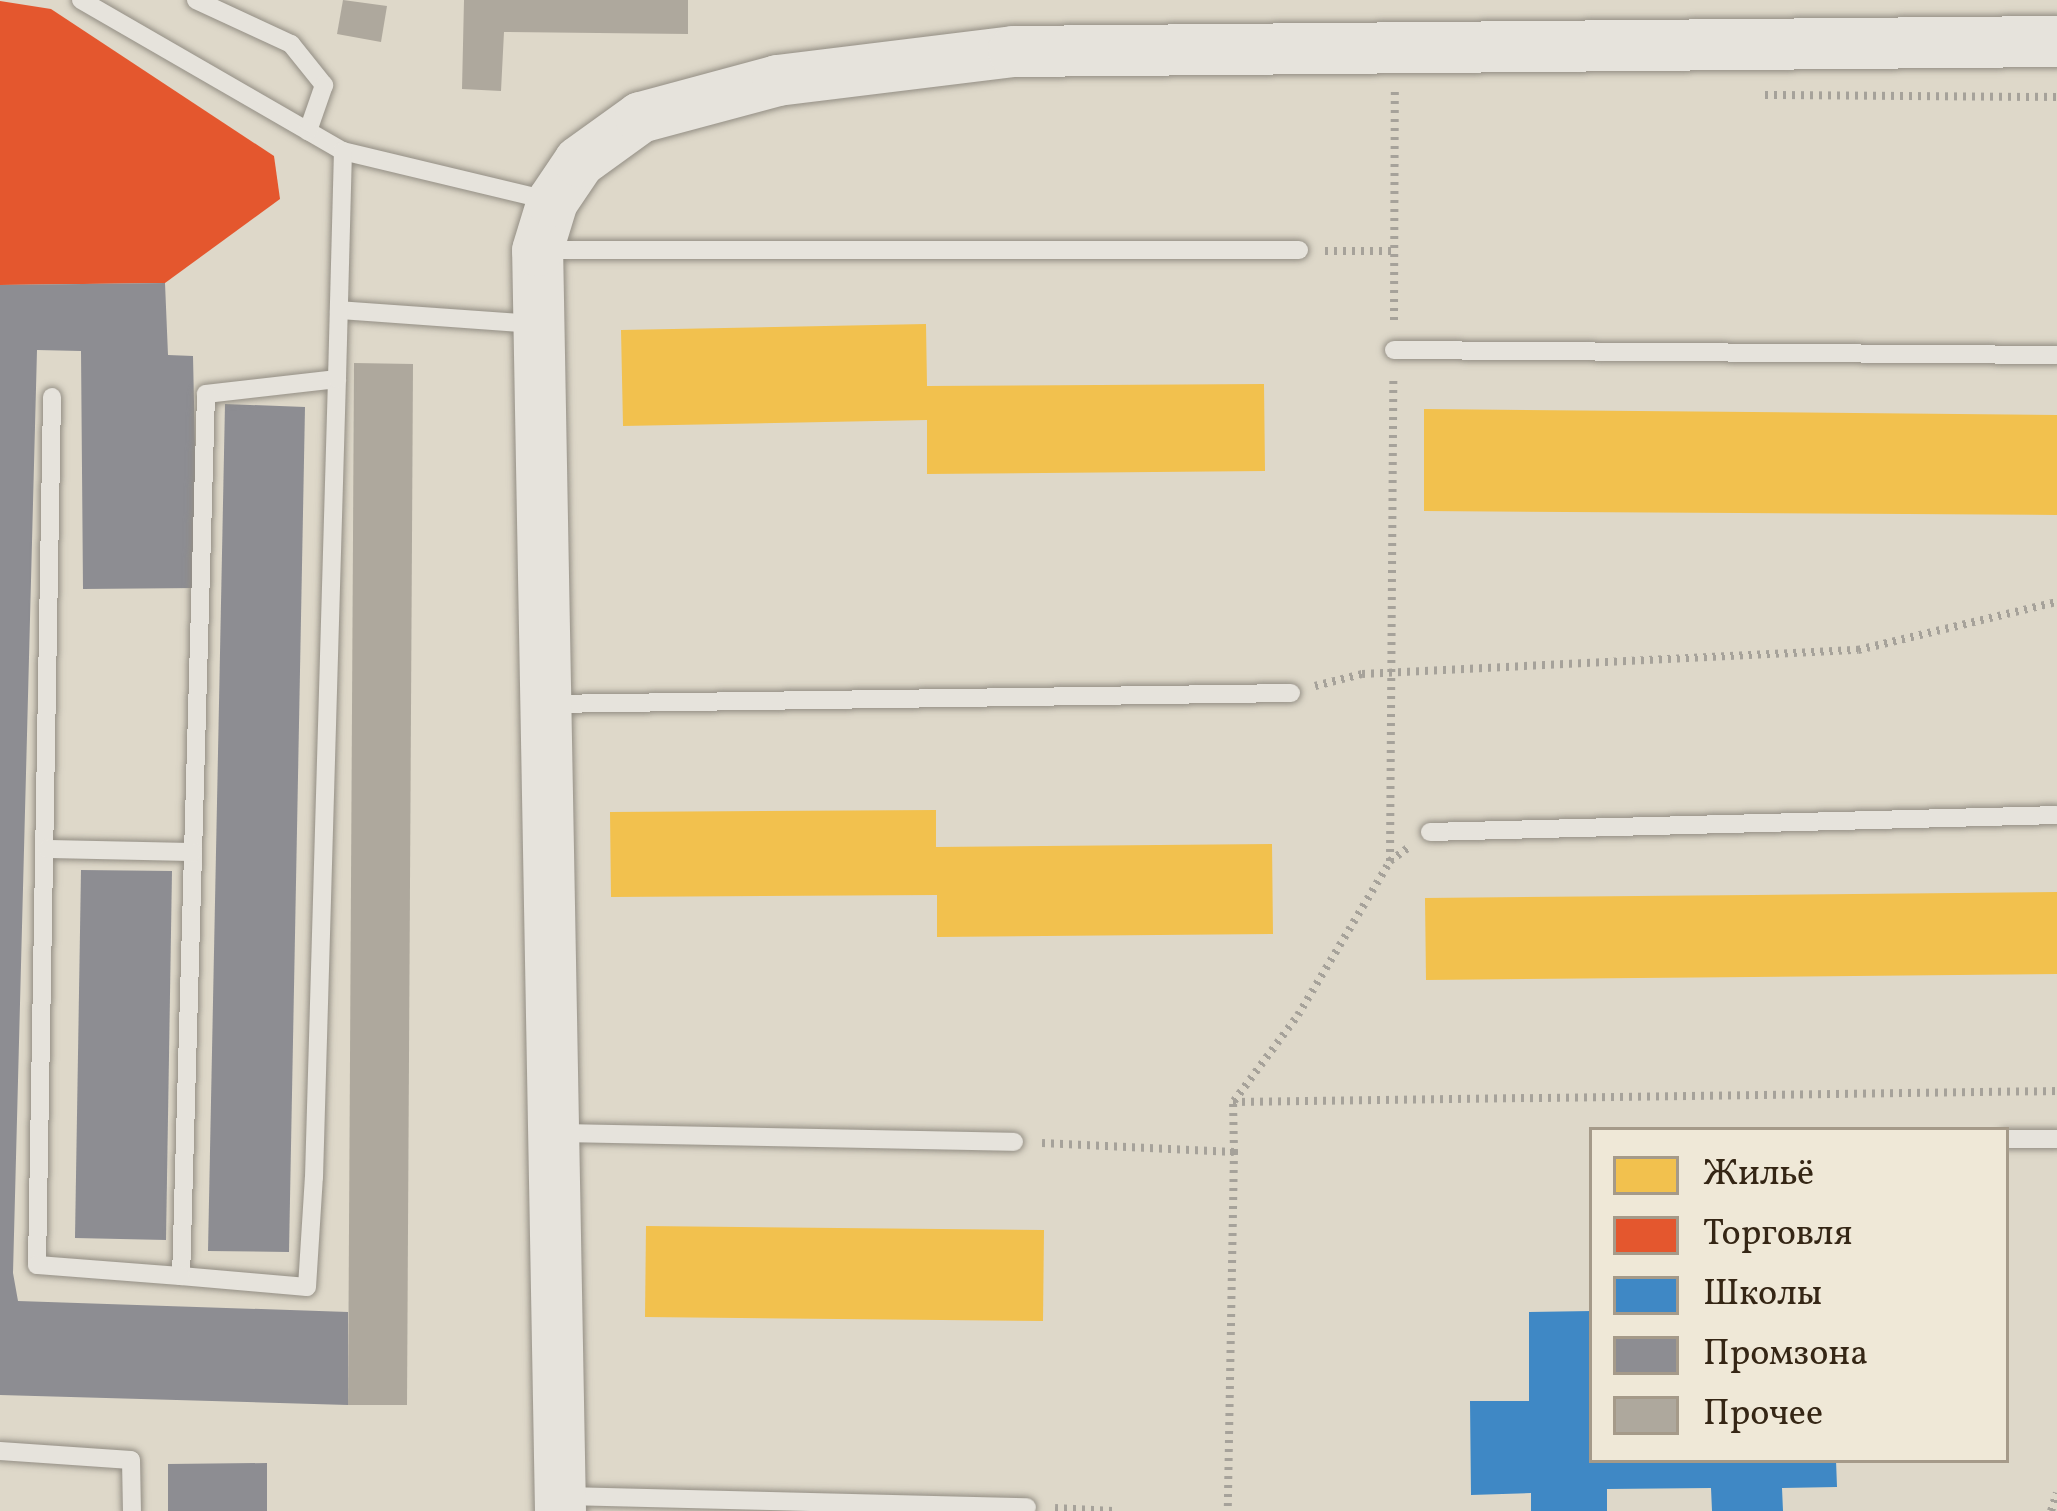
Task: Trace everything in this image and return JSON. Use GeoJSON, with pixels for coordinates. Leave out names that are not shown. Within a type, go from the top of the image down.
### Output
{"type":"FeatureCollection","features":[{"type":"Feature","properties":{"kind":"street"},"geometry":{"type":"LineString","coordinates":[[559,1504],[543,325],[538,250],[552,201],[579,161],[640,117],[777,80],[1013,50],[1396,51],[2057,41]]}},
{"type":"Feature","properties":{"kind":"lane"},"geometry":{"type":"LineString","coordinates":[[81,0],[344,151],[552,201]]}},
{"type":"Feature","properties":{"kind":"lane"},"geometry":{"type":"LineString","coordinates":[[196,0],[291,44],[324,85],[308,131]]}},
{"type":"Feature","properties":{"kind":"lane"},"geometry":{"type":"LineString","coordinates":[[52,397],[37,1265],[307,1287],[344,151]]}},
{"type":"Feature","properties":{"kind":"lane"},"geometry":{"type":"LineString","coordinates":[[538,250],[1299,250]]}},
{"type":"Feature","properties":{"kind":"lane"},"geometry":{"type":"LineString","coordinates":[[339,310],[543,325]]}},
{"type":"Feature","properties":{"kind":"lane"},"geometry":{"type":"LineString","coordinates":[[1394,350],[2057,355]]}},
{"type":"Feature","properties":{"kind":"lane"},"geometry":{"type":"LineString","coordinates":[[181,1276],[206,394],[337,379]]}},
{"type":"Feature","properties":{"kind":"lane"},"geometry":{"type":"LineString","coordinates":[[549,704],[1291,693]]}},
{"type":"Feature","properties":{"kind":"lane"},"geometry":{"type":"LineString","coordinates":[[1430,832],[2057,815]]}},
{"type":"Feature","properties":{"kind":"lane"},"geometry":{"type":"LineString","coordinates":[[47,850],[193,852]]}},
{"type":"Feature","properties":{"kind":"lane"},"geometry":{"type":"LineString","coordinates":[[553,1133],[1014,1142]]}},
{"type":"Feature","properties":{"kind":"lane"},"geometry":{"type":"LineString","coordinates":[[2009,1139],[2057,1139]]}},
{"type":"Feature","properties":{"kind":"lane"},"geometry":{"type":"LineString","coordinates":[[0,1450],[131,1460],[132,1511]]}},
{"type":"Feature","properties":{"kind":"lane"},"geometry":{"type":"LineString","coordinates":[[559,1504],[1027,1507]]}},
{"type":"Feature","properties":{"kind":"path"},"geometry":{"type":"LineString","coordinates":[[1390,861],[1396,51]]}},
{"type":"Feature","properties":{"kind":"path"},"geometry":{"type":"LineString","coordinates":[[1299,250],[1394,251]]}},
{"type":"Feature","properties":{"kind":"path"},"geometry":{"type":"LineString","coordinates":[[1291,693],[1391,673],[1858,650],[2057,602]]}},
{"type":"Feature","properties":{"kind":"path"},"geometry":{"type":"LineString","coordinates":[[1228,1511],[1233,1102],[1298,1015],[1390,861],[1430,832]]}},
{"type":"Feature","properties":{"kind":"path"},"geometry":{"type":"LineString","coordinates":[[1233,1102],[2057,1091]]}},
{"type":"Feature","properties":{"kind":"path"},"geometry":{"type":"LineString","coordinates":[[1014,1142],[1234,1152]]}},
{"type":"Feature","properties":{"kind":"path"},"geometry":{"type":"LineString","coordinates":[[2051,1511],[2057,1492]]}},
{"type":"Feature","properties":{"kind":"path"},"geometry":{"type":"LineString","coordinates":[[1027,1507],[1113,1511]]}},
{"type":"Feature","properties":{"kind":"building: Жильё"},"geometry":{"type":"Polygon","coordinates":[[[926,324],[927,386],[1264,384],[1265,471],[927,474],[927,420],[623,426],[621,330],[926,324]]]}},
{"type":"Feature","properties":{"kind":"building: Жильё"},"geometry":{"type":"Polygon","coordinates":[[[1424,409],[2057,415],[2057,515],[1424,511],[1424,409]]]}},
{"type":"Feature","properties":{"kind":"building: Жильё"},"geometry":{"type":"Polygon","coordinates":[[[936,810],[936,847],[1272,844],[1273,934],[937,937],[937,895],[611,897],[610,812],[936,810]]]}},
{"type":"Feature","properties":{"kind":"building: Жильё"},"geometry":{"type":"Polygon","coordinates":[[[2057,892],[2057,974],[1426,980],[1425,898],[2057,892]]]}},
{"type":"Feature","properties":{"kind":"building: Жильё"},"geometry":{"type":"Polygon","coordinates":[[[646,1226],[1044,1230],[1043,1321],[645,1317],[646,1226]]]}},
{"type":"Feature","properties":{"kind":"building: Торговля"},"geometry":{"type":"Polygon","coordinates":[[[0,1],[51,9],[274,156],[280,199],[165,283],[0,285],[0,1]]]}},
{"type":"Feature","properties":{"kind":"building: Школы"},"geometry":{"type":"Polygon","coordinates":[[[1589,1311],[1589,1463],[1836,1463],[1837,1487],[1782,1488],[1783,1511],[1712,1511],[1711,1488],[1607,1489],[1607,1511],[1531,1511],[1531,1493],[1471,1495],[1470,1401],[1529,1401],[1529,1312],[1589,1311]]]}},
{"type":"Feature","properties":{"kind":"building: Промзона"},"geometry":{"type":"Polygon","coordinates":[[[165,283],[168,355],[193,356],[198,588],[83,589],[81,351],[37,350],[13,1273],[18,1301],[348,1312],[348,1405],[0,1395],[0,285],[165,283]]]}},
{"type":"Feature","properties":{"kind":"building: Промзона"},"geometry":{"type":"Polygon","coordinates":[[[225,404],[305,407],[289,1252],[208,1251],[225,404]]]}},
{"type":"Feature","properties":{"kind":"building: Промзона"},"geometry":{"type":"Polygon","coordinates":[[[81,870],[172,871],[166,1240],[75,1238],[81,870]]]}},
{"type":"Feature","properties":{"kind":"building: Промзона"},"geometry":{"type":"Polygon","coordinates":[[[267,1463],[267,1511],[168,1511],[168,1464],[267,1463]]]}},
{"type":"Feature","properties":{"kind":"building: Прочее"},"geometry":{"type":"Polygon","coordinates":[[[343,0],[387,6],[381,42],[337,34],[343,0]]]}},
{"type":"Feature","properties":{"kind":"building: Прочее"},"geometry":{"type":"Polygon","coordinates":[[[464,0],[688,0],[688,34],[504,32],[501,91],[462,89],[464,0]]]}},
{"type":"Feature","properties":{"kind":"building: Прочее"},"geometry":{"type":"Polygon","coordinates":[[[354,363],[413,364],[407,1405],[348,1405],[354,363]]]}}]}
